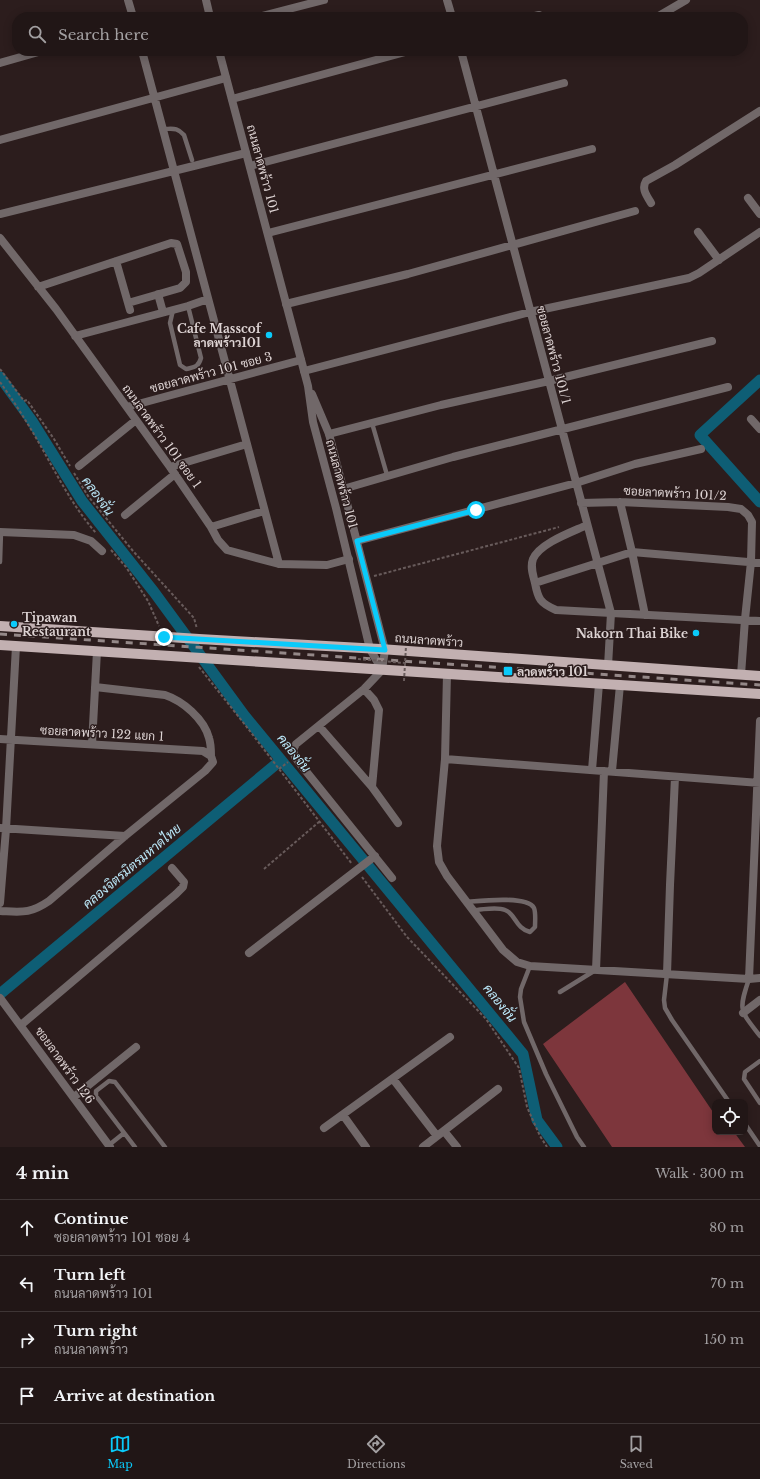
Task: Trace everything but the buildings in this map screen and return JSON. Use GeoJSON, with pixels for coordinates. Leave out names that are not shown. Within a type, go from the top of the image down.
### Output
{"type":"FeatureCollection","features":[{"type":"Feature","properties":{"kind":"main road","name":"ถนนลาดพร้าว"},"geometry":{"type":"LineString","coordinates":[[0,626],[370,649],[760,676]]}},
{"type":"Feature","properties":{"kind":"main road"},"geometry":{"type":"LineString","coordinates":[[0,645],[760,694]]}},
{"type":"Feature","properties":{"kind":"street"},"geometry":{"type":"LineString","coordinates":[[128,0],[132,12]]}},
{"type":"Feature","properties":{"kind":"street"},"geometry":{"type":"LineString","coordinates":[[206,0],[209,12]]}},
{"type":"Feature","properties":{"kind":"street"},"geometry":{"type":"LineString","coordinates":[[277,12],[324,0]]}},
{"type":"Feature","properties":{"kind":"street"},"geometry":{"type":"LineString","coordinates":[[447,0],[451,12]]}},
{"type":"Feature","properties":{"kind":"street"},"geometry":{"type":"LineString","coordinates":[[666,12],[686,0]]}},
{"type":"Feature","properties":{"kind":"street"},"geometry":{"type":"LineString","coordinates":[[0,63],[24,56]]}},
{"type":"Feature","properties":{"kind":"street"},"geometry":{"type":"LineString","coordinates":[[143,56],[279,564]]}},
{"type":"Feature","properties":{"kind":"street","name":"ถนนลาดพร้าว 101"},"geometry":{"type":"LineString","coordinates":[[220,56],[308,386],[312,422],[336,508],[370,649],[382,670]]}},
{"type":"Feature","properties":{"kind":"street"},"geometry":{"type":"LineString","coordinates":[[232,99],[390,56]]}},
{"type":"Feature","properties":{"kind":"street","name":"ซอยลาดพร้าว 101/1"},"geometry":{"type":"LineString","coordinates":[[462,56],[611,613],[608,666]]}},
{"type":"Feature","properties":{"kind":"street"},"geometry":{"type":"LineString","coordinates":[[0,140],[226,78]]}},
{"type":"Feature","properties":{"kind":"street"},"geometry":{"type":"LineString","coordinates":[[250,166],[564,83]]}},
{"type":"Feature","properties":{"kind":"street"},"geometry":{"type":"LineString","coordinates":[[651,203],[644,189],[646,181],[675,165],[760,111]]}},
{"type":"Feature","properties":{"kind":"street"},"geometry":{"type":"LineString","coordinates":[[268,233],[592,149]]}},
{"type":"Feature","properties":{"kind":"street"},"geometry":{"type":"LineString","coordinates":[[0,214],[246,153]]}},
{"type":"Feature","properties":{"kind":"street"},"geometry":{"type":"LineString","coordinates":[[748,198],[760,214]]}},
{"type":"Feature","properties":{"kind":"street"},"geometry":{"type":"LineString","coordinates":[[286,304],[408,274],[512,244],[636,211]]}},
{"type":"Feature","properties":{"kind":"street"},"geometry":{"type":"LineString","coordinates":[[698,232],[718,260]]}},
{"type":"Feature","properties":{"kind":"street"},"geometry":{"type":"LineString","coordinates":[[304,371],[530,312],[689,278],[699,273],[760,232]]}},
{"type":"Feature","properties":{"kind":"street","name":"ถนนลาดพร้าว 101 ซอย 1"},"geometry":{"type":"LineString","coordinates":[[0,238],[127,407],[172,470],[211,527],[218,540],[227,550],[279,564],[327,565],[349,559]]}},
{"type":"Feature","properties":{"kind":"street"},"geometry":{"type":"LineString","coordinates":[[38,287],[116,261],[171,243],[177,244],[186,272],[186,282],[180,288],[158,294],[129,306],[116,261]]}},
{"type":"Feature","properties":{"kind":"street"},"geometry":{"type":"LineString","coordinates":[[158,294],[163,312]]}},
{"type":"Feature","properties":{"kind":"street"},"geometry":{"type":"LineString","coordinates":[[75,336],[188,306],[208,299]]}},
{"type":"Feature","properties":{"kind":"street"},"geometry":{"type":"LineString","coordinates":[[329,434],[440,405],[549,381],[712,341]]}},
{"type":"Feature","properties":{"kind":"street","name":"ซอยลาดพร้าว 101 ซอย 3"},"geometry":{"type":"LineString","coordinates":[[127,407],[301,360]]}},
{"type":"Feature","properties":{"kind":"street","name":"ถนนลาดพร้าว 101"},"geometry":{"type":"LineString","coordinates":[[308,386],[329,434],[367,578],[385,650],[382,670]]}},
{"type":"Feature","properties":{"kind":"street"},"geometry":{"type":"LineString","coordinates":[[343,489],[453,457],[728,387]]}},
{"type":"Feature","properties":{"kind":"street"},"geometry":{"type":"LineString","coordinates":[[751,419],[760,429]]}},
{"type":"Feature","properties":{"kind":"street"},"geometry":{"type":"LineString","coordinates":[[79,466],[136,420]]}},
{"type":"Feature","properties":{"kind":"street"},"geometry":{"type":"LineString","coordinates":[[125,515],[172,470],[247,444]]}},
{"type":"Feature","properties":{"kind":"street"},"geometry":{"type":"LineString","coordinates":[[357,541],[476,510],[635,464],[701,449]]}},
{"type":"Feature","properties":{"kind":"street"},"geometry":{"type":"LineString","coordinates":[[620,502],[645,615]]}},
{"type":"Feature","properties":{"kind":"street","name":"ซอยลาดพร้าว 101/2"},"geometry":{"type":"LineString","coordinates":[[581,503],[620,502],[728,507],[741,509],[748,515],[752,522],[751,562],[741,675]]}},
{"type":"Feature","properties":{"kind":"street"},"geometry":{"type":"LineString","coordinates":[[211,527],[264,511]]}},
{"type":"Feature","properties":{"kind":"street"},"geometry":{"type":"LineString","coordinates":[[587,525],[544,546],[533,559],[531,568],[537,596],[541,602],[556,610],[760,620]]}},
{"type":"Feature","properties":{"kind":"street"},"geometry":{"type":"LineString","coordinates":[[1,532],[74,535],[91,541],[106,550]]}},
{"type":"Feature","properties":{"kind":"street"},"geometry":{"type":"LineString","coordinates":[[534,582],[632,552],[760,563]]}},
{"type":"Feature","properties":{"kind":"street"},"geometry":{"type":"LineString","coordinates":[[0,903],[3,829],[11,740],[16,646]]}},
{"type":"Feature","properties":{"kind":"street"},"geometry":{"type":"LineString","coordinates":[[92,744],[97,651]]}},
{"type":"Feature","properties":{"kind":"street"},"geometry":{"type":"LineString","coordinates":[[382,670],[364,689],[296,744],[293,750],[295,757],[392,878]]}},
{"type":"Feature","properties":{"kind":"street"},"geometry":{"type":"LineString","coordinates":[[447,674],[445,760],[437,846],[439,862],[447,876],[503,950],[517,962],[530,966],[749,979],[760,978]]}},
{"type":"Feature","properties":{"kind":"street"},"geometry":{"type":"LineString","coordinates":[[592,770],[599,684]]}},
{"type":"Feature","properties":{"kind":"street"},"geometry":{"type":"LineString","coordinates":[[612,772],[620,685]]}},
{"type":"Feature","properties":{"kind":"street"},"geometry":{"type":"LineString","coordinates":[[0,911],[25,912],[36,909],[49,901],[125,836],[205,771],[213,762],[209,736],[204,726],[183,704],[165,695],[96,687]]}},
{"type":"Feature","properties":{"kind":"street"},"geometry":{"type":"LineString","coordinates":[[364,689],[374,700],[379,710],[372,787]]}},
{"type":"Feature","properties":{"kind":"street"},"geometry":{"type":"LineString","coordinates":[[749,979],[759,783],[760,721]]}},
{"type":"Feature","properties":{"kind":"street"},"geometry":{"type":"LineString","coordinates":[[319,726],[372,787],[398,823]]}},
{"type":"Feature","properties":{"kind":"street","name":"ซอยลาดพร้าว 122 แยก 1"},"geometry":{"type":"LineString","coordinates":[[0,739],[203,750],[212,756]]}},
{"type":"Feature","properties":{"kind":"street"},"geometry":{"type":"LineString","coordinates":[[445,760],[759,783]]}},
{"type":"Feature","properties":{"kind":"street"},"geometry":{"type":"LineString","coordinates":[[596,970],[604,771]]}},
{"type":"Feature","properties":{"kind":"street"},"geometry":{"type":"LineString","coordinates":[[667,974],[675,776]]}},
{"type":"Feature","properties":{"kind":"street"},"geometry":{"type":"LineString","coordinates":[[3,829],[125,836]]}},
{"type":"Feature","properties":{"kind":"street"},"geometry":{"type":"LineString","coordinates":[[249,953],[374,857]]}},
{"type":"Feature","properties":{"kind":"street"},"geometry":{"type":"LineString","coordinates":[[21,1025],[183,887],[184,882],[172,868]]}},
{"type":"Feature","properties":{"kind":"street","name":"ซอยลาดพร้าว 126"},"geometry":{"type":"LineString","coordinates":[[0,998],[110,1146]]}},
{"type":"Feature","properties":{"kind":"street"},"geometry":{"type":"LineString","coordinates":[[743,1013],[760,1000]]}},
{"type":"Feature","properties":{"kind":"street"},"geometry":{"type":"LineString","coordinates":[[324,1128],[450,1038]]}},
{"type":"Feature","properties":{"kind":"street"},"geometry":{"type":"LineString","coordinates":[[74,1097],[136,1047]]}},
{"type":"Feature","properties":{"kind":"street"},"geometry":{"type":"LineString","coordinates":[[393,1079],[437,1136]]}},
{"type":"Feature","properties":{"kind":"street"},"geometry":{"type":"LineString","coordinates":[[423,1147],[498,1089]]}},
{"type":"Feature","properties":{"kind":"street"},"geometry":{"type":"LineString","coordinates":[[343,1115],[366,1147]]}},
{"type":"Feature","properties":{"kind":"street"},"geometry":{"type":"LineString","coordinates":[[444,1131],[457,1147]]}},
{"type":"Feature","properties":{"kind":"lane"},"geometry":{"type":"LineString","coordinates":[[163,129],[177,128],[184,135],[192,160]]}},
{"type":"Feature","properties":{"kind":"lane"},"geometry":{"type":"LineString","coordinates":[[173,310],[170,319],[171,328],[180,365],[186,369],[197,366],[201,358],[188,306]]}},
{"type":"Feature","properties":{"kind":"lane"},"geometry":{"type":"LineString","coordinates":[[372,423],[387,475]]}},
{"type":"Feature","properties":{"kind":"lane"},"geometry":{"type":"LineString","coordinates":[[0,562],[1,532]]}},
{"type":"Feature","properties":{"kind":"lane"},"geometry":{"type":"LineString","coordinates":[[466,902],[497,900],[528,902],[533,907],[535,913],[535,927],[530,932],[523,930],[506,910],[499,908],[473,910]]}},
{"type":"Feature","properties":{"kind":"lane"},"geometry":{"type":"LineString","coordinates":[[530,966],[521,989],[520,997],[524,1022],[546,1074],[577,1137],[584,1147]]}},
{"type":"Feature","properties":{"kind":"lane"},"geometry":{"type":"LineString","coordinates":[[560,992],[596,970]]}},
{"type":"Feature","properties":{"kind":"lane"},"geometry":{"type":"LineString","coordinates":[[667,974],[664,1000],[665,1008],[727,1099]]}},
{"type":"Feature","properties":{"kind":"lane"},"geometry":{"type":"LineString","coordinates":[[749,979],[743,998],[743,1013],[760,1036]]}},
{"type":"Feature","properties":{"kind":"lane"},"geometry":{"type":"LineString","coordinates":[[760,1061],[745,1072],[744,1079],[760,1103]]}},
{"type":"Feature","properties":{"kind":"lane"},"geometry":{"type":"LineString","coordinates":[[135,1147],[96,1096],[96,1092],[109,1081],[115,1082],[165,1147]]}},
{"type":"Feature","properties":{"kind":"lane"},"geometry":{"type":"LineString","coordinates":[[748,1128],[760,1146]]}},
{"type":"Feature","properties":{"kind":"lane"},"geometry":{"type":"LineString","coordinates":[[110,1146],[124,1133]]}},
{"type":"Feature","properties":{"kind":"path"},"geometry":{"type":"LineString","coordinates":[[0,369],[24,401],[27,400],[54,439],[88,496],[133,551],[194,618],[200,639]]}},
{"type":"Feature","properties":{"kind":"path"},"geometry":{"type":"LineString","coordinates":[[0,382],[29,426],[55,473],[85,520],[100,538]]}},
{"type":"Feature","properties":{"kind":"path"},"geometry":{"type":"LineString","coordinates":[[367,578],[563,526]]}},
{"type":"Feature","properties":{"kind":"path"},"geometry":{"type":"LineString","coordinates":[[106,550],[126,567],[148,601],[164,637]]}},
{"type":"Feature","properties":{"kind":"path"},"geometry":{"type":"LineString","coordinates":[[404,681],[406,646]]}},
{"type":"Feature","properties":{"kind":"path"},"geometry":{"type":"LineString","coordinates":[[192,658],[372,888],[408,937],[486,1019],[519,1068],[527,1107],[540,1136],[547,1147]]}},
{"type":"Feature","properties":{"kind":"path"},"geometry":{"type":"LineString","coordinates":[[358,659],[405,663]]}},
{"type":"Feature","properties":{"kind":"path"},"geometry":{"type":"LineString","coordinates":[[264,869],[320,822]]}},
{"type":"Feature","properties":{"kind":"waterway","name":"คลองจิตรมิตรมหาดไทย"},"geometry":{"type":"LineString","coordinates":[[0,377],[32,421],[82,501],[154,592],[244,715],[523,1054],[537,1120],[557,1147]]}},
{"type":"Feature","properties":{"kind":"waterway"},"geometry":{"type":"LineString","coordinates":[[760,380],[700,435],[760,502]]}},
{"type":"Feature","properties":{"kind":"waterway","name":"คลองจิตรมิตรมหาดไทย"},"geometry":{"type":"LineString","coordinates":[[0,994],[281,760]]}},
{"type":"Feature","properties":{"kind":"railway"},"geometry":{"type":"LineString","coordinates":[[0,634],[760,685]]}},
{"type":"Feature","properties":{"kind":"place","name":"Cafe Masscof ลาดพร้าว101"},"geometry":{"type":"Point","coordinates":[269,335]}},
{"type":"Feature","properties":{"kind":"place","name":"Tipawan Restaurant"},"geometry":{"type":"Point","coordinates":[14,624]}},
{"type":"Feature","properties":{"kind":"place","name":"Nakorn Thai Bike"},"geometry":{"type":"Point","coordinates":[696,633]}},
{"type":"Feature","properties":{"kind":"place","name":"ลาดพร้าว 101"},"geometry":{"type":"Point","coordinates":[508,671]}},
{"type":"Feature","properties":{"kind":"route"},"geometry":{"type":"LineString","coordinates":[[164,637],[385,650],[357,541],[476,510]]}},
{"type":"Feature","properties":{"kind":"water label","name":"คลองจั่น"},"geometry":{"type":"Point","coordinates":[98,496]}},
{"type":"Feature","properties":{"kind":"water label","name":"คลองจั่น"},"geometry":{"type":"Point","coordinates":[294,753]}},
{"type":"Feature","properties":{"kind":"water label","name":"คลองจั่น"},"geometry":{"type":"Point","coordinates":[500,1003]}}]}
